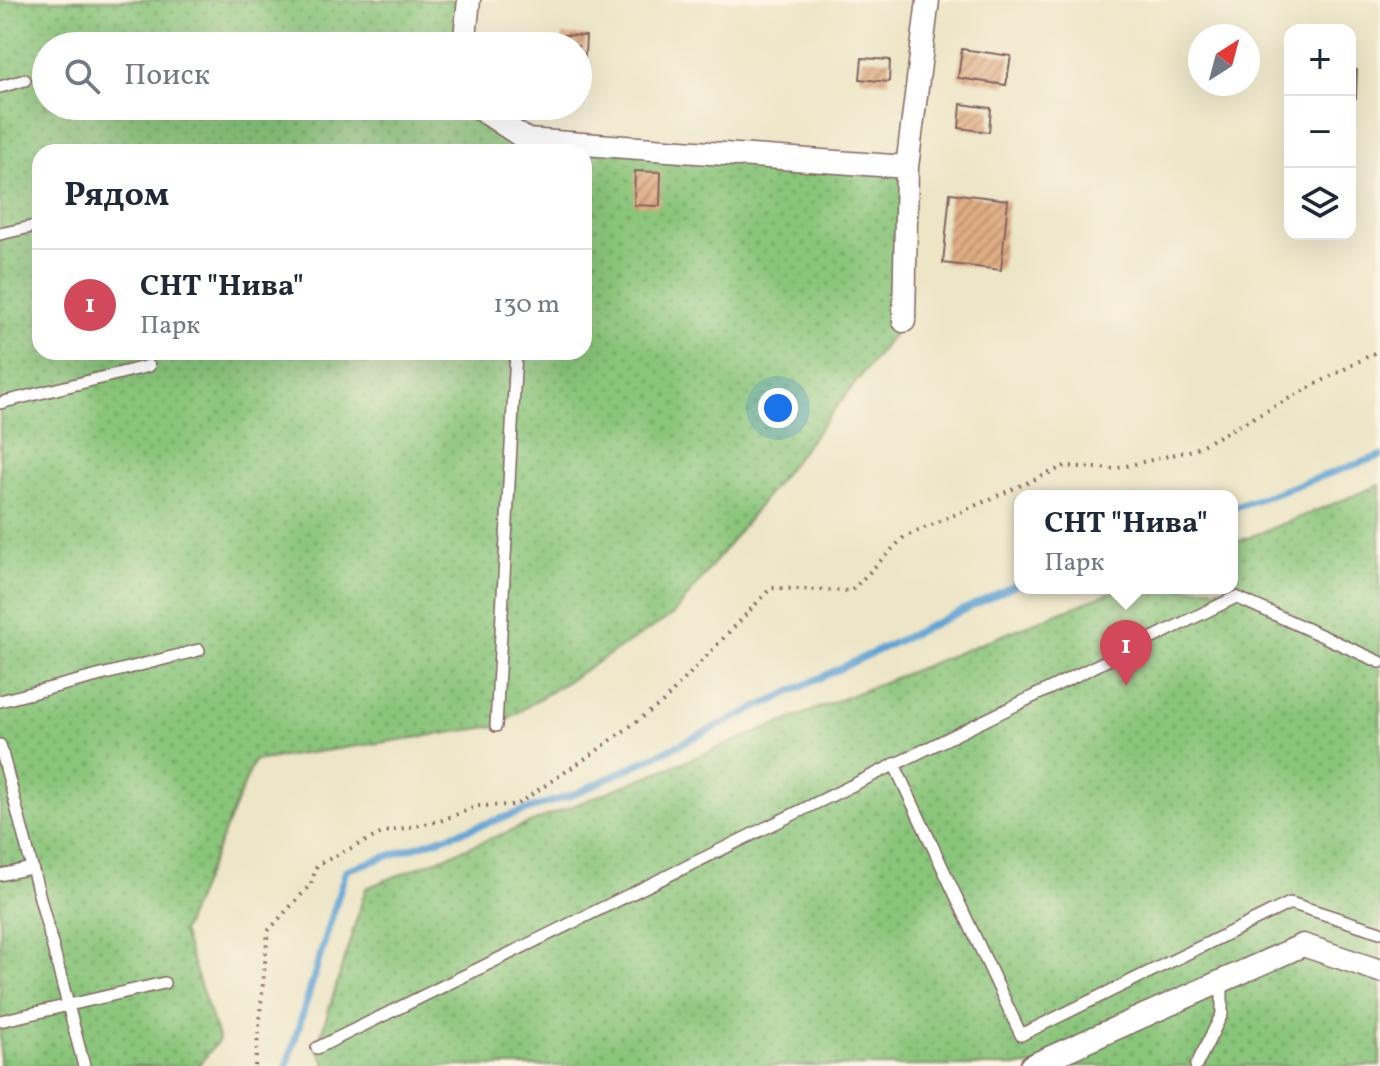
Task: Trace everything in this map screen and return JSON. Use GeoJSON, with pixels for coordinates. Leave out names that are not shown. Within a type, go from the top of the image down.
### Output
{"type":"FeatureCollection","features":[{"type":"Feature","properties":{"kind":"street"},"geometry":{"type":"LineString","coordinates":[[466,32],[469,0]]}},
{"type":"Feature","properties":{"kind":"street"},"geometry":{"type":"LineString","coordinates":[[904,321],[907,167],[928,0]]}},
{"type":"Feature","properties":{"kind":"street"},"geometry":{"type":"LineString","coordinates":[[494,120],[524,144]]}},
{"type":"Feature","properties":{"kind":"street"},"geometry":{"type":"LineString","coordinates":[[592,150],[907,167]]}},
{"type":"Feature","properties":{"kind":"street"},"geometry":{"type":"LineString","coordinates":[[1031,1066],[1303,945],[1380,971]]}},
{"type":"Feature","properties":{"kind":"lane"},"geometry":{"type":"LineString","coordinates":[[0,87],[25,80]]}},
{"type":"Feature","properties":{"kind":"lane"},"geometry":{"type":"LineString","coordinates":[[0,234],[32,227]]}},
{"type":"Feature","properties":{"kind":"lane"},"geometry":{"type":"LineString","coordinates":[[496,726],[516,360]]}},
{"type":"Feature","properties":{"kind":"lane"},"geometry":{"type":"LineString","coordinates":[[0,403],[149,366]]}},
{"type":"Feature","properties":{"kind":"lane"},"geometry":{"type":"LineString","coordinates":[[317,1048],[1236,597],[1380,662]]}},
{"type":"Feature","properties":{"kind":"lane"},"geometry":{"type":"LineString","coordinates":[[0,701],[199,650]]}},
{"type":"Feature","properties":{"kind":"lane"},"geometry":{"type":"LineString","coordinates":[[0,745],[84,1066]]}},
{"type":"Feature","properties":{"kind":"lane"},"geometry":{"type":"LineString","coordinates":[[894,764],[1021,1035],[1290,903],[1380,932]]}},
{"type":"Feature","properties":{"kind":"lane"},"geometry":{"type":"LineString","coordinates":[[0,875],[31,868]]}},
{"type":"Feature","properties":{"kind":"lane"},"geometry":{"type":"LineString","coordinates":[[1196,1066],[1222,1014],[1222,981]]}},
{"type":"Feature","properties":{"kind":"lane"},"geometry":{"type":"LineString","coordinates":[[0,1021],[164,983]]}},
{"type":"Feature","properties":{"kind":"path"},"geometry":{"type":"LineString","coordinates":[[255,1066],[268,931],[311,884],[317,865],[384,832],[440,821],[478,806],[516,805],[663,702],[771,588],[851,591],[904,537],[1065,466],[1114,469],[1193,450],[1380,350]]}},
{"type":"Feature","properties":{"kind":"green space"},"geometry":{"type":"Polygon","coordinates":[[[0,0],[469,0],[466,32],[32,32],[32,120],[497,120],[527,140],[583,144],[32,144],[32,360],[592,360],[592,145],[907,167],[904,321],[674,614],[496,726],[254,761],[182,932],[219,1040],[198,1066],[0,1066],[0,0]]]}},
{"type":"Feature","properties":{"kind":"green space"},"geometry":{"type":"Polygon","coordinates":[[[1380,485],[1380,1066],[327,1066],[317,1048],[366,888],[1106,594],[1238,594],[1238,542],[1380,485]]]}},
{"type":"Feature","properties":{"kind":"building"},"geometry":{"type":"Polygon","coordinates":[[[962,49],[1011,56],[1006,85],[958,78],[962,49]]]}},
{"type":"Feature","properties":{"kind":"building"},"geometry":{"type":"Polygon","coordinates":[[[862,58],[890,60],[889,82],[860,79],[862,58]]]}},
{"type":"Feature","properties":{"kind":"building"},"geometry":{"type":"Polygon","coordinates":[[[961,104],[991,108],[989,132],[959,128],[961,104]]]}},
{"type":"Feature","properties":{"kind":"building"},"geometry":{"type":"Polygon","coordinates":[[[635,171],[661,172],[660,206],[634,205],[635,171]]]}},
{"type":"Feature","properties":{"kind":"building"},"geometry":{"type":"Polygon","coordinates":[[[950,193],[1008,200],[1001,270],[943,263],[950,193]]]}},
{"type":"Feature","properties":{"kind":"waterway"},"geometry":{"type":"LineString","coordinates":[[1238,506],[1380,456]]}},
{"type":"Feature","properties":{"kind":"waterway"},"geometry":{"type":"LineString","coordinates":[[287,1066],[346,870],[575,794],[1014,586]]}},
{"type":"Feature","properties":{"kind":"place","name":"СНТ \"Нива\""},"geometry":{"type":"Point","coordinates":[1126,686]}}]}
